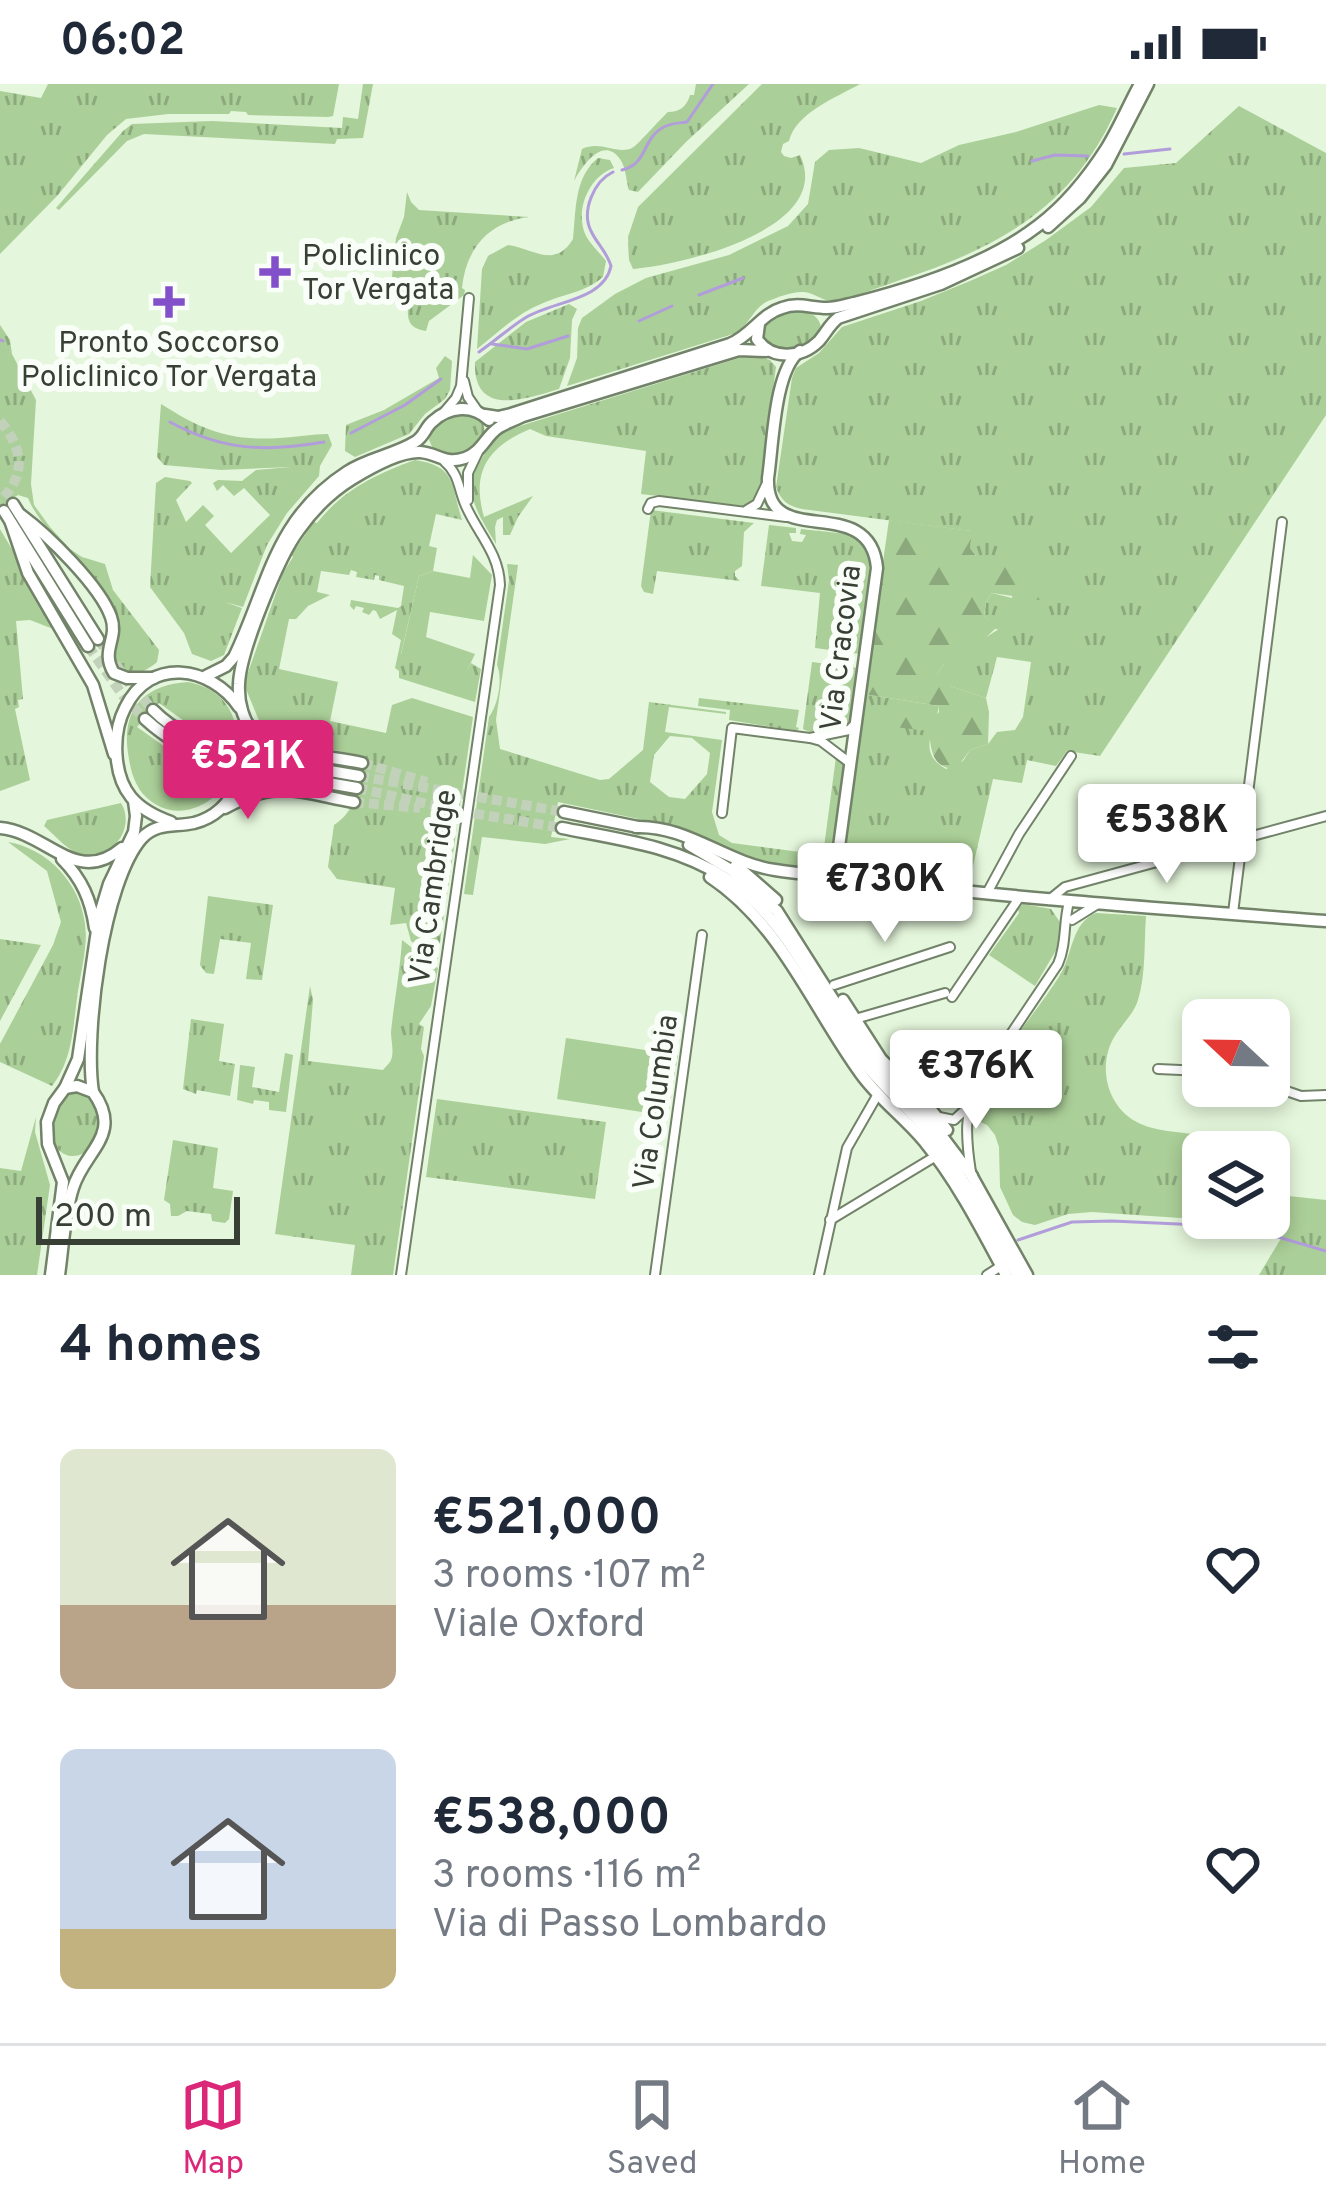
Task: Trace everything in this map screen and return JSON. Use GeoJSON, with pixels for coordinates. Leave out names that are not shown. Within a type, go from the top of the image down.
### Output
{"type":"FeatureCollection","features":[{"type":"Feature","properties":{"kind":"street"},"geometry":{"type":"LineString","coordinates":[[440,416],[461,408],[497,417],[511,414],[730,344],[782,308],[800,303],[842,306],[972,262],[1024,236],[1060,206],[1096,164],[1144,84]]}},
{"type":"Feature","properties":{"kind":"street"},"geometry":{"type":"LineString","coordinates":[[794,518],[783,514],[768,494],[789,360],[822,337],[838,318],[965,274],[1046,229],[1080,198],[1117,148],[1144,84]]}},
{"type":"Feature","properties":{"kind":"street"},"geometry":{"type":"LineString","coordinates":[[12,513],[66,556],[109,612],[113,631],[107,659],[114,673],[156,678],[176,673],[202,675],[224,668],[234,657],[275,552],[306,508],[347,472],[412,444],[455,398],[463,376],[469,298]]}},
{"type":"Feature","properties":{"kind":"street"},"geometry":{"type":"LineString","coordinates":[[812,306],[823,318],[822,337]]}},
{"type":"Feature","properties":{"kind":"street"},"geometry":{"type":"LineString","coordinates":[[759,324],[757,339],[782,370],[782,384]]}},
{"type":"Feature","properties":{"kind":"street"},"geometry":{"type":"LineString","coordinates":[[470,514],[467,478],[479,450],[497,428],[739,350],[783,355],[800,351]]}},
{"type":"Feature","properties":{"kind":"street"},"geometry":{"type":"LineString","coordinates":[[463,376],[468,398],[491,424],[489,438]]}},
{"type":"Feature","properties":{"kind":"street"},"geometry":{"type":"LineString","coordinates":[[423,435],[428,454]]}},
{"type":"Feature","properties":{"kind":"street"},"geometry":{"type":"LineString","coordinates":[[208,817],[228,799],[241,776],[247,753],[238,685],[242,662],[274,573],[297,531],[327,498],[353,479],[404,455],[418,452],[442,460],[464,458],[479,450]]}},
{"type":"Feature","properties":{"kind":"street","name":"Via Cambridge"},"geometry":{"type":"LineString","coordinates":[[401,1275],[500,585],[494,555],[470,514],[457,476],[442,460]]}},
{"type":"Feature","properties":{"kind":"street"},"geometry":{"type":"LineString","coordinates":[[735,511],[758,504],[768,478]]}},
{"type":"Feature","properties":{"kind":"street"},"geometry":{"type":"LineString","coordinates":[[647,509],[655,501],[794,518]]}},
{"type":"Feature","properties":{"kind":"street"},"geometry":{"type":"LineString","coordinates":[[12,513],[93,642]]}},
{"type":"Feature","properties":{"kind":"street"},"geometry":{"type":"LineString","coordinates":[[12,513],[26,570],[93,685],[125,787],[134,801],[178,824]]}},
{"type":"Feature","properties":{"kind":"street","name":"Via Cracovia"},"geometry":{"type":"LineString","coordinates":[[794,518],[854,528],[869,540],[877,557],[835,876]]}},
{"type":"Feature","properties":{"kind":"street"},"geometry":{"type":"LineString","coordinates":[[1233,915],[1282,522]]}},
{"type":"Feature","properties":{"kind":"street"},"geometry":{"type":"LineString","coordinates":[[202,675],[224,688],[254,733],[268,744],[360,776],[282,769]]}},
{"type":"Feature","properties":{"kind":"street"},"geometry":{"type":"LineString","coordinates":[[118,764],[123,711],[156,678]]}},
{"type":"Feature","properties":{"kind":"street"},"geometry":{"type":"LineString","coordinates":[[149,714],[234,758]]}},
{"type":"Feature","properties":{"kind":"street"},"geometry":{"type":"LineString","coordinates":[[810,738],[853,728],[856,723]]}},
{"type":"Feature","properties":{"kind":"street"},"geometry":{"type":"LineString","coordinates":[[722,813],[732,728],[821,741],[850,764]]}},
{"type":"Feature","properties":{"kind":"street"},"geometry":{"type":"LineString","coordinates":[[838,753],[846,754],[853,744],[851,735],[843,731]]}},
{"type":"Feature","properties":{"kind":"street"},"geometry":{"type":"LineString","coordinates":[[987,894],[1018,834],[1070,756]]}},
{"type":"Feature","properties":{"kind":"street"},"geometry":{"type":"LineString","coordinates":[[55,1275],[71,1192],[101,1142],[104,1121],[93,1092],[90,1040],[105,935],[116,890],[133,852],[160,827],[192,823],[271,789],[354,802]]}},
{"type":"Feature","properties":{"kind":"street"},"geometry":{"type":"LineString","coordinates":[[55,1275],[63,1181],[50,1149],[47,1122],[79,1054],[95,936],[104,898],[136,820],[134,801]]}},
{"type":"Feature","properties":{"kind":"street"},"geometry":{"type":"LineString","coordinates":[[564,812],[670,831],[760,868],[786,872],[1035,900],[1326,921]]}},
{"type":"Feature","properties":{"kind":"street"},"geometry":{"type":"LineString","coordinates":[[1049,900],[1065,887],[1326,816]]}},
{"type":"Feature","properties":{"kind":"street"},"geometry":{"type":"LineString","coordinates":[[636,827],[701,851],[739,876],[784,920],[1004,1270],[987,1275]]}},
{"type":"Feature","properties":{"kind":"street"},"geometry":{"type":"LineString","coordinates":[[0,828],[27,834],[76,862],[111,857],[129,842]]}},
{"type":"Feature","properties":{"kind":"street"},"geometry":{"type":"LineString","coordinates":[[562,828],[661,849],[722,885],[765,926],[855,1066],[944,1120],[954,1120],[970,1102],[1058,964],[1069,902]]}},
{"type":"Feature","properties":{"kind":"street"},"geometry":{"type":"LineString","coordinates":[[52,848],[83,885],[95,936]]}},
{"type":"Feature","properties":{"kind":"street"},"geometry":{"type":"LineString","coordinates":[[719,852],[780,904],[855,1019],[887,1084],[960,1175],[1017,1275]]}},
{"type":"Feature","properties":{"kind":"street"},"geometry":{"type":"LineString","coordinates":[[780,904],[772,882],[786,872]]}},
{"type":"Feature","properties":{"kind":"street"},"geometry":{"type":"LineString","coordinates":[[855,1019],[948,995],[1019,898]]}},
{"type":"Feature","properties":{"kind":"street"},"geometry":{"type":"LineString","coordinates":[[1035,900],[1069,919]]}},
{"type":"Feature","properties":{"kind":"street"},"geometry":{"type":"LineString","coordinates":[[1069,919],[1098,904]]}},
{"type":"Feature","properties":{"kind":"street","name":"Via Columbia"},"geometry":{"type":"LineString","coordinates":[[655,1275],[702,935]]}},
{"type":"Feature","properties":{"kind":"street"},"geometry":{"type":"LineString","coordinates":[[834,986],[950,947]]}},
{"type":"Feature","properties":{"kind":"street"},"geometry":{"type":"LineString","coordinates":[[1158,1070],[1182,1071]]}},
{"type":"Feature","properties":{"kind":"street"},"geometry":{"type":"LineString","coordinates":[[887,1084],[928,1119],[972,1176]]}},
{"type":"Feature","properties":{"kind":"street"},"geometry":{"type":"LineString","coordinates":[[819,1275],[848,1145],[887,1084]]}},
{"type":"Feature","properties":{"kind":"street"},"geometry":{"type":"LineString","coordinates":[[65,1088],[77,1086],[93,1092]]}},
{"type":"Feature","properties":{"kind":"street"},"geometry":{"type":"LineString","coordinates":[[1290,1092],[1326,1095]]}},
{"type":"Feature","properties":{"kind":"street"},"geometry":{"type":"LineString","coordinates":[[970,1102],[967,1139],[972,1176]]}},
{"type":"Feature","properties":{"kind":"street"},"geometry":{"type":"LineString","coordinates":[[936,1115],[1028,1275]]}},
{"type":"Feature","properties":{"kind":"street"},"geometry":{"type":"LineString","coordinates":[[50,1149],[66,1163],[89,1158]]}},
{"type":"Feature","properties":{"kind":"street"},"geometry":{"type":"LineString","coordinates":[[830,1220],[936,1156]]}},
{"type":"Feature","properties":{"kind":"green space"},"geometry":{"type":"Polygon","coordinates":[[[48,84],[339,84],[333,116],[328,117],[231,111],[126,119],[0,254],[0,91],[41,98],[48,84]]]}},
{"type":"Feature","properties":{"kind":"green space"},"geometry":{"type":"Polygon","coordinates":[[[363,84],[373,84],[363,138],[337,139],[335,144],[144,134],[127,141],[56,208],[132,124],[212,121],[342,128],[343,117],[358,119],[363,84]]]}},
{"type":"Feature","properties":{"kind":"green space"},"geometry":{"type":"Polygon","coordinates":[[[696,84],[749,84],[638,192],[629,190],[622,162],[607,150],[594,155],[574,181],[582,149],[632,148],[668,112],[685,105],[696,84]]]}},
{"type":"Feature","properties":{"kind":"green space"},"geometry":{"type":"Polygon","coordinates":[[[762,84],[860,84],[808,114],[783,144],[784,156],[800,155],[805,181],[796,203],[775,223],[717,251],[633,269],[628,237],[638,207],[762,84]]]}},
{"type":"Feature","properties":{"kind":"green space"},"geometry":{"type":"Polygon","coordinates":[[[1099,105],[1117,108],[1079,172],[1030,219],[1001,237],[936,267],[847,298],[829,301],[804,292],[781,296],[763,304],[736,333],[567,386],[577,358],[582,318],[646,278],[729,255],[788,226],[808,204],[815,162],[829,150],[859,148],[921,163],[959,145],[1099,105]]]}},
{"type":"Feature","properties":{"kind":"green space"},"geometry":{"type":"Polygon","coordinates":[[[1239,106],[1326,153],[1326,415],[1100,756],[1067,751],[1056,766],[1027,760],[1022,783],[993,779],[968,888],[845,873],[840,866],[864,694],[939,706],[930,748],[946,769],[963,761],[970,750],[988,744],[997,732],[1015,730],[1023,717],[1031,662],[997,657],[986,698],[936,686],[944,664],[999,629],[984,616],[992,593],[1012,598],[1017,563],[976,556],[970,548],[971,531],[802,509],[783,499],[776,487],[796,368],[819,353],[842,327],[921,301],[1006,265],[1091,207],[1124,168],[1176,163],[1239,106]]]}},
{"type":"Feature","properties":{"kind":"green space"},"geometry":{"type":"Polygon","coordinates":[[[598,158],[610,160],[614,168],[591,186],[582,216],[586,236],[606,261],[603,277],[523,313],[477,349],[482,269],[488,256],[508,245],[544,255],[566,248],[573,239],[580,185],[598,158]]]}},
{"type":"Feature","properties":{"kind":"green space"},"geometry":{"type":"Polygon","coordinates":[[[407,192],[419,210],[529,217],[502,225],[482,239],[464,274],[464,295],[429,321],[426,331],[413,326],[408,306],[390,296],[407,192]]]}},
{"type":"Feature","properties":{"kind":"green space"},"geometry":{"type":"Polygon","coordinates":[[[569,304],[577,309],[570,358],[559,389],[517,400],[492,398],[483,391],[475,362],[526,322],[569,304]]]}},
{"type":"Feature","properties":{"kind":"green space"},"geometry":{"type":"Polygon","coordinates":[[[797,309],[819,320],[817,336],[798,347],[773,350],[763,339],[764,325],[776,315],[797,309]]]}},
{"type":"Feature","properties":{"kind":"green space"},"geometry":{"type":"Polygon","coordinates":[[[0,325],[36,400],[34,505],[70,549],[105,564],[113,590],[159,650],[157,662],[142,671],[125,673],[116,666],[117,617],[28,498],[18,495],[0,506],[0,325]]]}},
{"type":"Feature","properties":{"kind":"green space"},"geometry":{"type":"Polygon","coordinates":[[[752,354],[776,367],[759,494],[752,505],[641,494],[646,451],[546,436],[530,429],[503,444],[486,462],[482,474],[484,517],[533,496],[510,535],[503,535],[503,517],[497,520],[496,544],[477,511],[472,487],[479,463],[501,432],[752,354]]]}},
{"type":"Feature","properties":{"kind":"green space"},"geometry":{"type":"Polygon","coordinates":[[[445,356],[452,361],[450,390],[409,434],[355,457],[345,451],[346,425],[384,410],[439,378],[436,368],[445,356]]]}},
{"type":"Feature","properties":{"kind":"green space"},"geometry":{"type":"Polygon","coordinates":[[[161,404],[231,436],[262,439],[328,434],[332,445],[319,476],[267,545],[243,607],[225,602],[242,608],[224,655],[211,661],[192,654],[184,633],[150,587],[156,483],[165,477],[190,481],[176,500],[186,522],[203,505],[214,516],[205,525],[231,553],[270,515],[244,488],[234,496],[223,485],[217,491],[213,483],[242,481],[256,470],[290,467],[221,470],[164,465],[157,457],[161,404]]]}},
{"type":"Feature","properties":{"kind":"green space"},"geometry":{"type":"Polygon","coordinates":[[[470,414],[482,420],[483,438],[478,445],[462,452],[434,451],[429,440],[435,428],[450,418],[470,414]]]}},
{"type":"Feature","properties":{"kind":"green space"},"geometry":{"type":"Polygon","coordinates":[[[415,460],[439,467],[450,479],[462,520],[436,514],[429,546],[437,548],[433,571],[419,576],[401,654],[463,678],[471,663],[481,669],[475,702],[399,678],[395,668],[401,640],[392,634],[397,610],[380,619],[376,611],[369,615],[362,612],[364,608],[350,606],[351,600],[398,608],[404,586],[375,575],[374,580],[356,577],[357,572],[351,570],[349,575],[321,571],[317,592],[330,595],[289,619],[279,669],[338,682],[330,721],[386,733],[392,705],[412,698],[473,717],[437,963],[411,941],[406,923],[390,925],[395,888],[337,879],[328,867],[334,825],[352,804],[363,756],[264,733],[244,684],[283,573],[314,522],[361,484],[415,460]]]}},
{"type":"Feature","properties":{"kind":"green space"},"geometry":{"type":"Polygon","coordinates":[[[651,510],[754,523],[744,532],[742,566],[735,571],[740,581],[657,571],[653,594],[644,592],[651,510]]]}},
{"type":"Feature","properties":{"kind":"green space"},"geometry":{"type":"Polygon","coordinates":[[[889,520],[972,531],[970,548],[976,556],[1037,560],[1052,589],[1040,600],[992,593],[984,616],[1002,630],[995,629],[966,655],[944,664],[937,674],[937,686],[986,698],[989,712],[988,744],[970,750],[956,769],[937,762],[929,731],[860,723],[862,709],[934,717],[939,712],[939,706],[864,694],[889,520]]]}},
{"type":"Feature","properties":{"kind":"green space"},"geometry":{"type":"Polygon","coordinates":[[[769,525],[796,528],[796,533],[789,533],[792,541],[802,542],[806,535],[800,534],[801,529],[840,533],[859,539],[865,547],[870,576],[860,654],[815,648],[820,593],[761,586],[769,525]]]}},
{"type":"Feature","properties":{"kind":"green space"},"geometry":{"type":"Polygon","coordinates":[[[0,529],[61,632],[30,620],[16,621],[23,699],[15,709],[30,780],[0,791],[0,529]]]}},
{"type":"Feature","properties":{"kind":"green space"},"geometry":{"type":"Polygon","coordinates":[[[473,555],[492,575],[484,621],[430,612],[426,637],[475,654],[463,679],[401,655],[419,576],[433,571],[470,578],[473,555]]]}},
{"type":"Feature","properties":{"kind":"green space"},"geometry":{"type":"Polygon","coordinates":[[[507,564],[518,565],[496,720],[500,749],[609,779],[643,750],[649,702],[726,712],[669,707],[665,732],[722,740],[712,812],[719,835],[732,843],[823,855],[836,757],[844,763],[828,872],[752,863],[667,825],[558,802],[551,837],[570,839],[545,844],[482,837],[473,895],[464,894],[489,717],[499,692],[497,665],[507,564]],[[670,736],[654,755],[650,782],[669,797],[685,799],[707,774],[710,753],[692,738],[670,736]]]}},
{"type":"Feature","properties":{"kind":"green space"},"geometry":{"type":"Polygon","coordinates":[[[812,662],[858,668],[847,726],[819,732],[803,729],[812,662]]]}},
{"type":"Feature","properties":{"kind":"green space"},"geometry":{"type":"Polygon","coordinates":[[[188,682],[225,703],[234,721],[236,744],[187,723],[159,703],[137,727],[175,754],[230,776],[214,797],[179,811],[154,803],[140,790],[130,764],[128,728],[137,704],[146,696],[188,682]]]}},
{"type":"Feature","properties":{"kind":"green space"},"geometry":{"type":"Polygon","coordinates":[[[699,698],[799,710],[799,728],[729,720],[730,710],[698,706],[699,698]]]}},
{"type":"Feature","properties":{"kind":"green space"},"geometry":{"type":"Polygon","coordinates":[[[121,803],[124,831],[112,847],[95,855],[67,847],[44,826],[47,820],[121,803]]]}},
{"type":"Feature","properties":{"kind":"green space"},"geometry":{"type":"Polygon","coordinates":[[[8,842],[36,852],[60,870],[76,895],[85,924],[71,1044],[52,1086],[0,1062],[0,1044],[61,922],[47,871],[8,842]]]}},
{"type":"Feature","properties":{"kind":"green space"},"geometry":{"type":"Polygon","coordinates":[[[208,896],[273,905],[262,980],[246,979],[251,943],[220,939],[214,974],[200,965],[208,896]]]}},
{"type":"Feature","properties":{"kind":"green space"},"geometry":{"type":"Polygon","coordinates":[[[1023,904],[1051,909],[1062,925],[1058,947],[1035,986],[989,955],[1023,904]]]}},
{"type":"Feature","properties":{"kind":"green space"},"geometry":{"type":"Polygon","coordinates":[[[1096,913],[1146,916],[1138,1000],[1108,1050],[1106,1073],[1112,1095],[1125,1114],[1142,1125],[1182,1133],[1182,1218],[1092,1212],[1035,1225],[1022,1222],[1013,1215],[1000,1187],[995,1135],[972,1118],[986,1082],[1060,975],[1077,931],[1096,913]]]}},
{"type":"Feature","properties":{"kind":"green space"},"geometry":{"type":"Polygon","coordinates":[[[0,939],[41,945],[0,1021],[0,939]]]}},
{"type":"Feature","properties":{"kind":"green space"},"geometry":{"type":"Polygon","coordinates":[[[402,940],[438,968],[431,1006],[419,1024],[424,1027],[424,1056],[393,1275],[351,1275],[355,1245],[275,1234],[310,986],[308,1061],[383,1070],[392,1055],[402,940]]]}},
{"type":"Feature","properties":{"kind":"green space"},"geometry":{"type":"Polygon","coordinates":[[[191,1019],[224,1024],[219,1061],[235,1064],[230,1096],[183,1089],[191,1019]]]}},
{"type":"Feature","properties":{"kind":"green space"},"geometry":{"type":"Polygon","coordinates":[[[566,1038],[678,1055],[668,1116],[557,1099],[566,1038]]]}},
{"type":"Feature","properties":{"kind":"green space"},"geometry":{"type":"Polygon","coordinates":[[[285,1053],[293,1055],[286,1112],[269,1110],[269,1102],[237,1100],[240,1065],[255,1067],[252,1087],[279,1092],[285,1053]]]}},
{"type":"Feature","properties":{"kind":"green space"},"geometry":{"type":"Polygon","coordinates":[[[79,1091],[93,1097],[98,1122],[95,1140],[87,1151],[66,1155],[52,1135],[54,1117],[62,1100],[79,1091]]]}},
{"type":"Feature","properties":{"kind":"green space"},"geometry":{"type":"Polygon","coordinates":[[[437,1099],[606,1122],[595,1199],[426,1177],[437,1099]]]}},
{"type":"Feature","properties":{"kind":"green space"},"geometry":{"type":"Polygon","coordinates":[[[36,1117],[35,1132],[50,1185],[37,1275],[0,1275],[0,1168],[21,1171],[36,1117]]]}},
{"type":"Feature","properties":{"kind":"green space"},"geometry":{"type":"Polygon","coordinates":[[[173,1140],[218,1148],[213,1188],[233,1191],[225,1223],[212,1221],[211,1214],[187,1211],[171,1216],[170,1204],[164,1200],[173,1140]]]}},
{"type":"Feature","properties":{"kind":"green space"},"geometry":{"type":"Polygon","coordinates":[[[1290,1196],[1326,1200],[1326,1275],[1259,1275],[1281,1239],[1290,1239],[1290,1196]]]}},
{"type":"Feature","properties":{"kind":"waterway"},"geometry":{"type":"LineString","coordinates":[[622,170],[637,162],[658,131],[687,122],[713,84]]}},
{"type":"Feature","properties":{"kind":"waterway"},"geometry":{"type":"LineString","coordinates":[[1124,154],[1170,149]]}},
{"type":"Feature","properties":{"kind":"waterway"},"geometry":{"type":"LineString","coordinates":[[1032,161],[1055,155],[1088,156]]}},
{"type":"Feature","properties":{"kind":"waterway"},"geometry":{"type":"LineString","coordinates":[[479,352],[525,318],[588,293],[606,278],[611,266],[591,231],[588,215],[595,189],[613,172]]}},
{"type":"Feature","properties":{"kind":"waterway"},"geometry":{"type":"LineString","coordinates":[[699,295],[743,278]]}},
{"type":"Feature","properties":{"kind":"waterway"},"geometry":{"type":"LineString","coordinates":[[639,321],[672,306]]}},
{"type":"Feature","properties":{"kind":"waterway"},"geometry":{"type":"LineString","coordinates":[[492,344],[527,349],[568,336]]}},
{"type":"Feature","properties":{"kind":"waterway"},"geometry":{"type":"LineString","coordinates":[[351,433],[405,405],[441,379]]}},
{"type":"Feature","properties":{"kind":"waterway"},"geometry":{"type":"LineString","coordinates":[[170,422],[208,439],[245,447],[324,442]]}},
{"type":"Feature","properties":{"kind":"waterway"},"geometry":{"type":"LineString","coordinates":[[1018,1240],[1072,1222],[1112,1221],[1244,1227],[1326,1251]]}},
{"type":"Feature","properties":{"kind":"tunnel"},"geometry":{"type":"LineString","coordinates":[[0,421],[14,441],[19,461],[15,481],[0,501]]}},
{"type":"Feature","properties":{"kind":"tunnel"},"geometry":{"type":"LineString","coordinates":[[98,639],[153,710]]}},
{"type":"Feature","properties":{"kind":"tunnel"},"geometry":{"type":"LineString","coordinates":[[88,646],[145,719]]}},
{"type":"Feature","properties":{"kind":"tunnel"},"geometry":{"type":"LineString","coordinates":[[240,753],[284,763]]}},
{"type":"Feature","properties":{"kind":"tunnel"},"geometry":{"type":"LineString","coordinates":[[362,763],[427,782]]}},
{"type":"Feature","properties":{"kind":"tunnel"},"geometry":{"type":"LineString","coordinates":[[237,764],[281,775]]}},
{"type":"Feature","properties":{"kind":"tunnel"},"geometry":{"type":"LineString","coordinates":[[359,776],[564,812]]}},
{"type":"Feature","properties":{"kind":"tunnel"},"geometry":{"type":"LineString","coordinates":[[357,788],[562,828]]}},
{"type":"Feature","properties":{"kind":"tunnel"},"geometry":{"type":"LineString","coordinates":[[354,802],[420,808]]}},
{"type":"Feature","properties":{"kind":"place","name":"Policlinico Tor Vergata"},"geometry":{"type":"Point","coordinates":[275,272]}},
{"type":"Feature","properties":{"kind":"place","name":"Pronto Soccorso Policlinico Tor Vergata"},"geometry":{"type":"Point","coordinates":[169,302]}}]}
